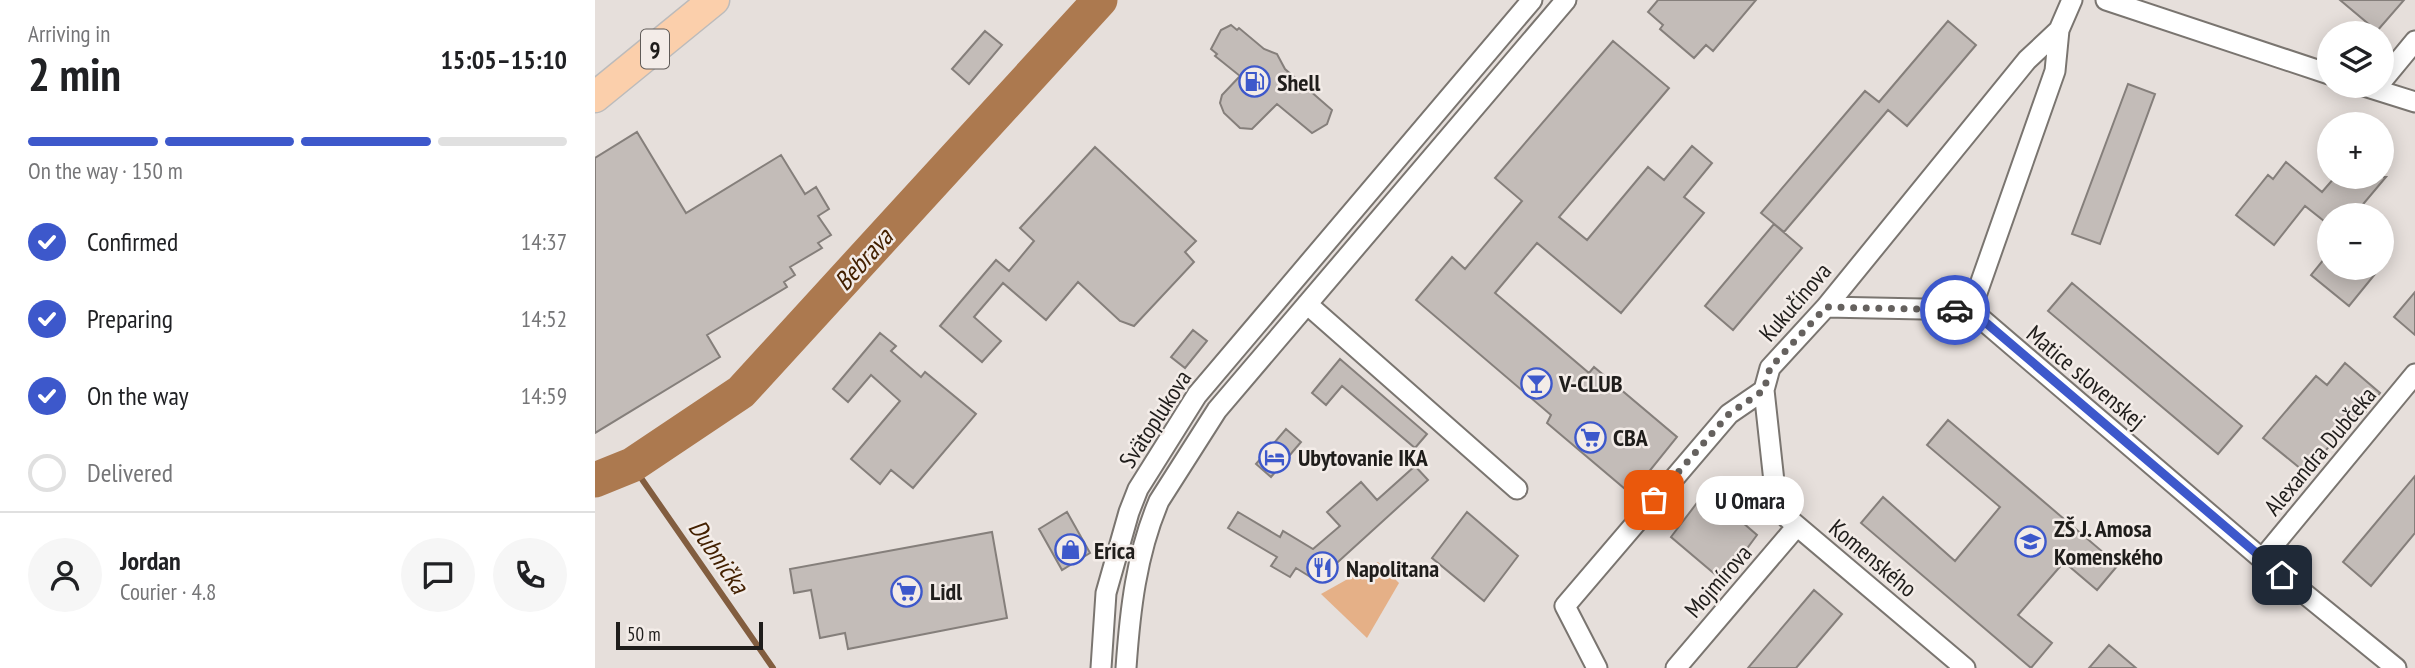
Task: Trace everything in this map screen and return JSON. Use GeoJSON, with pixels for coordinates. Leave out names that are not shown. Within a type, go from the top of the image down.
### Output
{"type":"FeatureCollection","features":[{"type":"Feature","properties":{"kind":"main road","name":"9"},"geometry":{"type":"LineString","coordinates":[[595,97],[714,0]]}},
{"type":"Feature","properties":{"kind":"street","name":"Svätoplukova"},"geometry":{"type":"LineString","coordinates":[[1101,668],[1107,593],[1129,512],[1139,489],[1197,395],[1532,0]]}},
{"type":"Feature","properties":{"kind":"street","name":"Svätoplukova"},"geometry":{"type":"LineString","coordinates":[[1126,668],[1131,598],[1159,501],[1217,410],[1566,0]]}},
{"type":"Feature","properties":{"kind":"street","name":"Kukučínova"},"geometry":{"type":"LineString","coordinates":[[1764,390],[1770,368],[1826,307],[2027,60],[2059,30],[2073,0]]}},
{"type":"Feature","properties":{"kind":"street"},"geometry":{"type":"LineString","coordinates":[[2106,0],[2317,70]]}},
{"type":"Feature","properties":{"kind":"street"},"geometry":{"type":"LineString","coordinates":[[1826,307],[1971,310],[2055,71],[2059,30]]}},
{"type":"Feature","properties":{"kind":"street"},"geometry":{"type":"LineString","coordinates":[[2394,64],[2415,41]]}},
{"type":"Feature","properties":{"kind":"street"},"geometry":{"type":"LineString","coordinates":[[2394,93],[2415,102]]}},
{"type":"Feature","properties":{"kind":"street"},"geometry":{"type":"LineString","coordinates":[[1331,235],[1350,253]]}},
{"type":"Feature","properties":{"kind":"street"},"geometry":{"type":"LineString","coordinates":[[1307,304],[1517,489]]}},
{"type":"Feature","properties":{"kind":"street","name":"Matice slovenskej"},"geometry":{"type":"LineString","coordinates":[[1971,310],[2262,559],[2396,668]]}},
{"type":"Feature","properties":{"kind":"street","name":"Alexandra Dubčeka"},"geometry":{"type":"LineString","coordinates":[[2262,559],[2415,374]]}},
{"type":"Feature","properties":{"kind":"street"},"geometry":{"type":"LineString","coordinates":[[1597,668],[1565,606],[1729,414],[1764,390]]}},
{"type":"Feature","properties":{"kind":"street","name":"Komenského"},"geometry":{"type":"LineString","coordinates":[[1764,390],[1777,509],[1965,668]]}},
{"type":"Feature","properties":{"kind":"street","name":"Mojmírova"},"geometry":{"type":"LineString","coordinates":[[1676,668],[1797,526]]}},
{"type":"Feature","properties":{"kind":"shaded area"},"geometry":{"type":"Polygon","coordinates":[[[1378,562],[1399,583],[1367,638],[1321,594],[1378,562]]]}},
{"type":"Feature","properties":{"kind":"building"},"geometry":{"type":"Polygon","coordinates":[[[1658,0],[1756,0],[1713,51],[1706,45],[1694,58],[1660,29],[1663,25],[1648,12],[1658,0]]]}},
{"type":"Feature","properties":{"kind":"building"},"geometry":{"type":"Polygon","coordinates":[[[2340,0],[2404,0],[2386,21],[2365,21],[2340,0]]]}},
{"type":"Feature","properties":{"kind":"building"},"geometry":{"type":"Polygon","coordinates":[[[1948,21],[1976,45],[1907,126],[1888,110],[1784,232],[1761,213],[1865,91],[1879,102],[1948,21]]]}},
{"type":"Feature","properties":{"kind":"building","name":"Shell"},"geometry":{"type":"Polygon","coordinates":[[[1231,25],[1237,30],[1239,28],[1264,49],[1277,54],[1285,69],[1332,110],[1327,124],[1312,133],[1277,104],[1252,129],[1240,128],[1224,113],[1220,103],[1222,95],[1240,76],[1215,56],[1217,54],[1211,49],[1221,30],[1231,25]]]}},
{"type":"Feature","properties":{"kind":"building"},"geometry":{"type":"Polygon","coordinates":[[[985,31],[1002,45],[969,84],[952,69],[985,31]]]}},
{"type":"Feature","properties":{"kind":"building"},"geometry":{"type":"Polygon","coordinates":[[[1613,41],[1669,88],[1559,217],[1587,240],[1648,167],[1664,180],[1692,146],[1712,163],[1684,197],[1704,213],[1621,313],[1537,243],[1495,293],[1589,373],[1594,367],[1677,437],[1631,494],[1547,423],[1551,415],[1416,300],[1452,257],[1465,269],[1522,201],[1495,178],[1613,41]]]}},
{"type":"Feature","properties":{"kind":"building"},"geometry":{"type":"Polygon","coordinates":[[[2128,84],[2155,94],[2100,244],[2072,234],[2128,84]]]}},
{"type":"Feature","properties":{"kind":"building"},"geometry":{"type":"Polygon","coordinates":[[[637,132],[686,213],[781,155],[805,194],[816,187],[829,209],[818,216],[831,235],[818,243],[822,248],[790,267],[795,275],[784,282],[787,287],[707,335],[720,357],[595,433],[595,158],[637,132]]]}},
{"type":"Feature","properties":{"kind":"building"},"geometry":{"type":"Polygon","coordinates":[[[1095,147],[1196,241],[1185,252],[1194,262],[1134,326],[1120,321],[1078,282],[1046,320],[1003,283],[974,317],[1001,341],[982,362],[940,326],[996,260],[1009,271],[1034,241],[1020,228],[1095,147]]]}},
{"type":"Feature","properties":{"kind":"building"},"geometry":{"type":"Polygon","coordinates":[[[2286,162],[2322,192],[2325,189],[2376,189],[2364,203],[2317,203],[2317,216],[2305,206],[2274,245],[2236,215],[2268,175],[2273,179],[2286,162]]]}},
{"type":"Feature","properties":{"kind":"building"},"geometry":{"type":"Polygon","coordinates":[[[1774,224],[1802,248],[1733,330],[1705,306],[1774,224]]]}},
{"type":"Feature","properties":{"kind":"building"},"geometry":{"type":"Polygon","coordinates":[[[2317,268],[2317,280],[2311,275],[2317,268]]]}},
{"type":"Feature","properties":{"kind":"building"},"geometry":{"type":"Polygon","coordinates":[[[2317,280],[2370,280],[2349,306],[2317,280]]]}},
{"type":"Feature","properties":{"kind":"building"},"geometry":{"type":"Polygon","coordinates":[[[2072,283],[2242,426],[2218,454],[2048,311],[2072,283]]]}},
{"type":"Feature","properties":{"kind":"building"},"geometry":{"type":"Polygon","coordinates":[[[2415,292],[2415,335],[2394,317],[2415,292]]]}},
{"type":"Feature","properties":{"kind":"building"},"geometry":{"type":"Polygon","coordinates":[[[1193,330],[1207,341],[1185,368],[1171,357],[1193,330]]]}},
{"type":"Feature","properties":{"kind":"building"},"geometry":{"type":"Polygon","coordinates":[[[880,333],[896,346],[891,351],[921,377],[925,372],[976,414],[913,488],[891,470],[880,484],[851,459],[900,401],[871,375],[848,402],[833,389],[880,333]]]}},
{"type":"Feature","properties":{"kind":"building"},"geometry":{"type":"Polygon","coordinates":[[[1340,359],[1427,434],[1415,448],[1342,386],[1326,405],[1312,393],[1340,359]]]}},
{"type":"Feature","properties":{"kind":"building"},"geometry":{"type":"Polygon","coordinates":[[[2345,363],[2380,393],[2363,415],[2359,412],[2306,473],[2263,438],[2316,376],[2327,385],[2345,363]]]}},
{"type":"Feature","properties":{"kind":"building","name":"ZŠ J. Amosa Komenského"},"geometry":{"type":"Polygon","coordinates":[[[1948,420],[2118,565],[2097,590],[2064,562],[2018,615],[2052,643],[2031,668],[1861,523],[1883,497],[1955,561],[2000,507],[1927,445],[1948,420]]]}},
{"type":"Feature","properties":{"kind":"building","name":"Ubytovanie IKA"},"geometry":{"type":"Polygon","coordinates":[[[1286,429],[1301,442],[1271,477],[1256,464],[1286,429]]]}},
{"type":"Feature","properties":{"kind":"building"},"geometry":{"type":"Polygon","coordinates":[[[1415,466],[1428,480],[1317,581],[1296,568],[1290,577],[1271,566],[1277,557],[1228,528],[1238,512],[1280,537],[1283,531],[1313,549],[1340,526],[1327,512],[1361,482],[1377,500],[1415,466]]]}},
{"type":"Feature","properties":{"kind":"building"},"geometry":{"type":"Polygon","coordinates":[[[2415,476],[2415,533],[2371,586],[2343,562],[2415,476]]]}},
{"type":"Feature","properties":{"kind":"building"},"geometry":{"type":"Polygon","coordinates":[[[1706,491],[1757,535],[1723,581],[1671,537],[1706,491]]]}},
{"type":"Feature","properties":{"kind":"building"},"geometry":{"type":"Polygon","coordinates":[[[1067,512],[1090,553],[1062,570],[1039,529],[1067,512]]]}},
{"type":"Feature","properties":{"kind":"building"},"geometry":{"type":"Polygon","coordinates":[[[1467,512],[1518,556],[1484,601],[1432,558],[1467,512]]]}},
{"type":"Feature","properties":{"kind":"building","name":"Lidl"},"geometry":{"type":"Polygon","coordinates":[[[992,532],[1007,618],[848,649],[845,633],[820,638],[811,590],[794,593],[790,569],[992,532]]]}},
{"type":"Feature","properties":{"kind":"building"},"geometry":{"type":"Polygon","coordinates":[[[1814,590],[1842,614],[1796,668],[1748,668],[1814,590]]]}},
{"type":"Feature","properties":{"kind":"building"},"geometry":{"type":"Polygon","coordinates":[[[2109,645],[2136,668],[2089,668],[2109,645]]]}},
{"type":"Feature","properties":{"kind":"waterway","name":"Bebrava"},"geometry":{"type":"LineString","coordinates":[[595,480],[632,465],[741,392],[1100,0]]}},
{"type":"Feature","properties":{"kind":"waterway","name":"Dubnička"},"geometry":{"type":"LineString","coordinates":[[632,465],[773,668]]}},
{"type":"Feature","properties":{"kind":"way so far"},"geometry":{"type":"LineString","coordinates":[[1654,500],[1729,414],[1764,390],[1770,368],[1826,307],[1955,310]]}},
{"type":"Feature","properties":{"kind":"place","name":"Shell"},"geometry":{"type":"Point","coordinates":[1254,82]}},
{"type":"Feature","properties":{"kind":"place","name":"V-CLUB"},"geometry":{"type":"Point","coordinates":[1536,383]}},
{"type":"Feature","properties":{"kind":"place","name":"CBA"},"geometry":{"type":"Point","coordinates":[1590,437]}},
{"type":"Feature","properties":{"kind":"place","name":"Ubytovanie IKA"},"geometry":{"type":"Point","coordinates":[1275,457]}},
{"type":"Feature","properties":{"kind":"place","name":"U Omara"},"geometry":{"type":"Point","coordinates":[1654,500]}},
{"type":"Feature","properties":{"kind":"place","name":"ZŠ J. Amosa Komenského"},"geometry":{"type":"Point","coordinates":[2031,542]}},
{"type":"Feature","properties":{"kind":"place","name":"Erica"},"geometry":{"type":"Point","coordinates":[1071,550]}},
{"type":"Feature","properties":{"kind":"place","name":"Napolitana"},"geometry":{"type":"Point","coordinates":[1323,568]}},
{"type":"Feature","properties":{"kind":"place","name":"Lidl"},"geometry":{"type":"Point","coordinates":[907,591]}},
{"type":"Feature","properties":{"kind":"route"},"geometry":{"type":"LineString","coordinates":[[1955,310],[1971,310],[2282,575]]}}]}
